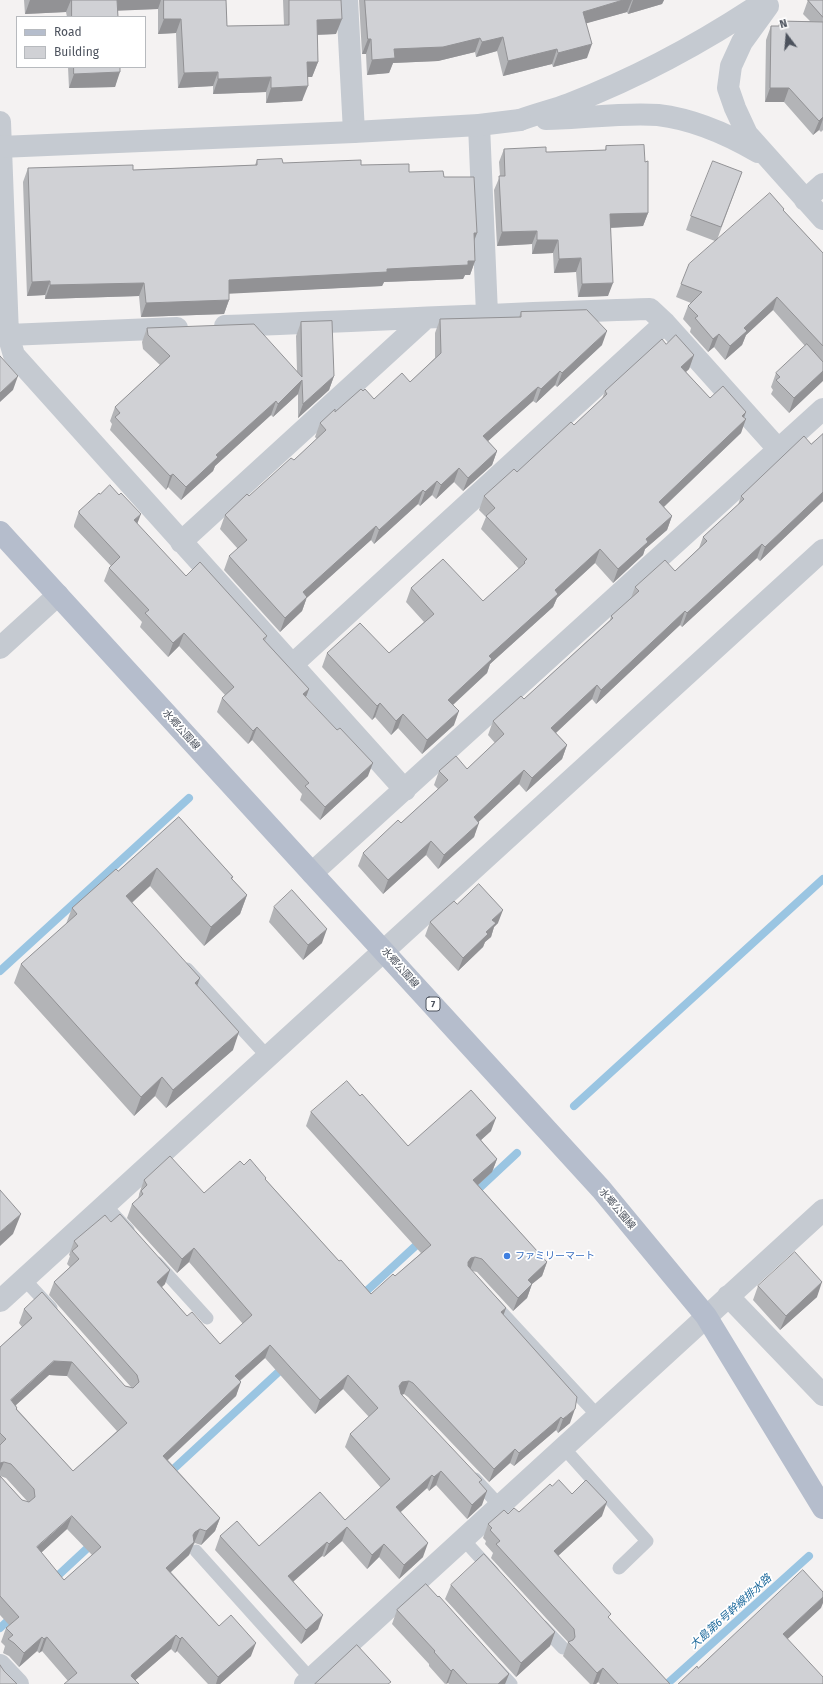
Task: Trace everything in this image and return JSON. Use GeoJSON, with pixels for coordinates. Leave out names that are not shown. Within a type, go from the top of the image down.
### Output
{"type":"FeatureCollection","features":[{"type":"Feature","properties":{"kind":"main road","name":"水郷公園線"},"geometry":{"type":"LineString","coordinates":[[0,532],[602,1189],[706,1316],[823,1508]]}},
{"type":"Feature","properties":{"kind":"street"},"geometry":{"type":"LineString","coordinates":[[347,0],[354,132]]}},
{"type":"Feature","properties":{"kind":"street"},"geometry":{"type":"LineString","coordinates":[[520,120],[568,104],[667,60],[739,18],[766,0]]}},
{"type":"Feature","properties":{"kind":"street"},"geometry":{"type":"LineString","coordinates":[[772,0],[742,42],[731,66],[728,88],[747,134],[823,219]]}},
{"type":"Feature","properties":{"kind":"street"},"geometry":{"type":"LineString","coordinates":[[0,147],[354,132],[479,125],[520,120],[628,115],[659,116],[714,130],[739,141],[766,156]]}},
{"type":"Feature","properties":{"kind":"street"},"geometry":{"type":"LineString","coordinates":[[0,122],[8,335],[14,355],[405,790]]}},
{"type":"Feature","properties":{"kind":"street"},"geometry":{"type":"LineString","coordinates":[[479,125],[488,314]]}},
{"type":"Feature","properties":{"kind":"street"},"geometry":{"type":"LineString","coordinates":[[805,200],[823,184]]}},
{"type":"Feature","properties":{"kind":"street"},"geometry":{"type":"LineString","coordinates":[[8,335],[426,318],[488,314],[650,309],[779,450]]}},
{"type":"Feature","properties":{"kind":"street"},"geometry":{"type":"LineString","coordinates":[[181,542],[426,318]]}},
{"type":"Feature","properties":{"kind":"street"},"geometry":{"type":"LineString","coordinates":[[293,664],[665,324]]}},
{"type":"Feature","properties":{"kind":"street"},"geometry":{"type":"LineString","coordinates":[[312,873],[823,409]]}},
{"type":"Feature","properties":{"kind":"street"},"geometry":{"type":"LineString","coordinates":[[0,1301],[823,550]]}},
{"type":"Feature","properties":{"kind":"street"},"geometry":{"type":"LineString","coordinates":[[0,648],[58,595]]}},
{"type":"Feature","properties":{"kind":"street"},"geometry":{"type":"LineString","coordinates":[[308,1681],[423,1587],[463,1539],[823,1210]]}},
{"type":"Feature","properties":{"kind":"street"},"geometry":{"type":"LineString","coordinates":[[728,1296],[823,1395]]}},
{"type":"Feature","properties":{"kind":"street"},"geometry":{"type":"LineString","coordinates":[[0,1665],[18,1684]]}},
{"type":"Feature","properties":{"kind":"lane"},"geometry":{"type":"LineString","coordinates":[[176,957],[267,1056]]}},
{"type":"Feature","properties":{"kind":"lane"},"geometry":{"type":"LineString","coordinates":[[105,1205],[137,1241]]}},
{"type":"Feature","properties":{"kind":"lane"},"geometry":{"type":"LineString","coordinates":[[148,1253],[207,1318]]}},
{"type":"Feature","properties":{"kind":"lane"},"geometry":{"type":"LineString","coordinates":[[24,1279],[60,1319]]}},
{"type":"Feature","properties":{"kind":"lane"},"geometry":{"type":"LineString","coordinates":[[481,1290],[598,1416]]}},
{"type":"Feature","properties":{"kind":"lane"},"geometry":{"type":"LineString","coordinates":[[563,1447],[647,1541],[619,1568]]}},
{"type":"Feature","properties":{"kind":"lane"},"geometry":{"type":"LineString","coordinates":[[468,1471],[500,1506]]}},
{"type":"Feature","properties":{"kind":"lane"},"geometry":{"type":"LineString","coordinates":[[463,1539],[500,1579]]}},
{"type":"Feature","properties":{"kind":"lane"},"geometry":{"type":"LineString","coordinates":[[196,1551],[308,1681]]}},
{"type":"Feature","properties":{"kind":"lane"},"geometry":{"type":"LineString","coordinates":[[531,1614],[563,1648]]}},
{"type":"Feature","properties":{"kind":"lane"},"geometry":{"type":"LineString","coordinates":[[490,1661],[511,1684]]}},
{"type":"Feature","properties":{"kind":"building"},"geometry":{"type":"Polygon","coordinates":[[[72,0],[117,0],[118,16],[72,16],[72,0]]]}},
{"type":"Feature","properties":{"kind":"building"},"geometry":{"type":"Polygon","coordinates":[[[164,0],[226,0],[227,26],[289,25],[289,0],[341,0],[342,19],[317,20],[318,62],[307,62],[308,86],[271,88],[271,77],[218,79],[218,72],[184,73],[181,19],[164,19],[164,0]]]}},
{"type":"Feature","properties":{"kind":"building"},"geometry":{"type":"Polygon","coordinates":[[[365,0],[623,0],[583,12],[592,44],[558,53],[557,49],[508,61],[503,37],[482,42],[480,38],[443,47],[394,49],[395,58],[372,60],[371,39],[368,39],[365,0]]]}},
{"type":"Feature","properties":{"kind":"building"},"geometry":{"type":"Polygon","coordinates":[[[808,0],[823,0],[823,17],[808,0]]]}},
{"type":"Feature","properties":{"kind":"building"},"geometry":{"type":"Polygon","coordinates":[[[780,21],[823,22],[823,117],[819,121],[789,88],[770,88],[771,26],[779,26],[780,21]]]}},
{"type":"Feature","properties":{"kind":"building"},"geometry":{"type":"Polygon","coordinates":[[[74,68],[120,68],[120,72],[74,74],[74,68]]]}},
{"type":"Feature","properties":{"kind":"building"},"geometry":{"type":"Polygon","coordinates":[[[644,145],[645,162],[648,161],[648,213],[610,214],[613,283],[582,284],[581,258],[559,259],[558,240],[537,240],[537,231],[502,232],[499,176],[505,176],[504,149],[546,147],[546,152],[550,152],[606,150],[606,146],[644,145]]]}},
{"type":"Feature","properties":{"kind":"building"},"geometry":{"type":"Polygon","coordinates":[[[282,159],[283,163],[361,160],[361,165],[409,164],[409,172],[443,171],[444,177],[474,177],[477,233],[474,233],[475,261],[468,261],[468,265],[387,269],[387,272],[229,280],[229,300],[146,303],[144,283],[50,285],[50,281],[32,282],[28,168],[133,165],[133,170],[257,165],[257,160],[282,159]]]}},
{"type":"Feature","properties":{"kind":"building"},"geometry":{"type":"Polygon","coordinates":[[[713,161],[742,172],[721,227],[691,216],[713,161]]]}},
{"type":"Feature","properties":{"kind":"building"},"geometry":{"type":"Polygon","coordinates":[[[770,193],[784,209],[783,210],[823,253],[823,346],[777,297],[744,328],[747,331],[730,346],[719,334],[713,339],[695,318],[698,316],[688,306],[702,292],[681,284],[689,264],[770,193]]]}},
{"type":"Feature","properties":{"kind":"building"},"geometry":{"type":"Polygon","coordinates":[[[587,310],[607,331],[562,373],[560,371],[541,389],[538,387],[483,436],[497,451],[468,478],[459,468],[441,485],[437,481],[425,492],[423,490],[379,530],[376,526],[303,592],[307,597],[285,618],[229,556],[247,540],[225,515],[247,494],[249,496],[291,458],[294,460],[326,430],[320,423],[335,409],[335,412],[361,389],[363,391],[365,389],[374,399],[402,373],[410,382],[441,353],[440,319],[521,317],[521,312],[587,310]]]}},
{"type":"Feature","properties":{"kind":"building"},"geometry":{"type":"Polygon","coordinates":[[[332,321],[334,376],[303,404],[302,380],[278,404],[276,401],[216,455],[218,457],[186,487],[173,474],[170,476],[115,417],[120,413],[115,407],[170,356],[148,335],[147,328],[254,324],[302,377],[301,322],[332,321]]]}},
{"type":"Feature","properties":{"kind":"building"},"geometry":{"type":"Polygon","coordinates":[[[676,335],[694,355],[681,367],[710,398],[723,386],[746,412],[742,416],[746,419],[659,502],[672,516],[646,539],[648,542],[618,569],[600,549],[555,590],[558,594],[489,656],[492,659],[448,700],[459,711],[427,740],[403,714],[396,721],[380,703],[377,706],[327,653],[360,623],[389,653],[434,614],[411,588],[443,559],[483,601],[525,563],[524,562],[527,559],[486,516],[495,508],[484,496],[514,469],[517,472],[571,422],[574,425],[607,394],[605,391],[662,339],[666,344],[676,335]]]}},
{"type":"Feature","properties":{"kind":"building"},"geometry":{"type":"Polygon","coordinates":[[[807,344],[823,362],[823,371],[794,398],[776,380],[780,377],[776,373],[807,344]]]}},
{"type":"Feature","properties":{"kind":"building"},"geometry":{"type":"Polygon","coordinates":[[[0,356],[18,376],[0,393],[0,356]]]}},
{"type":"Feature","properties":{"kind":"building"},"geometry":{"type":"Polygon","coordinates":[[[823,434],[823,492],[765,547],[762,544],[687,613],[685,611],[601,690],[597,685],[551,728],[567,745],[532,778],[524,770],[474,817],[479,823],[444,855],[431,841],[388,880],[363,853],[398,820],[401,823],[448,780],[439,771],[456,756],[467,769],[504,734],[493,721],[521,696],[524,699],[613,618],[611,616],[639,591],[635,587],[665,560],[675,571],[707,541],[703,537],[744,499],[741,496],[804,436],[811,444],[823,434]]]}},
{"type":"Feature","properties":{"kind":"building"},"geometry":{"type":"Polygon","coordinates":[[[110,485],[119,495],[121,493],[141,514],[134,520],[186,576],[200,562],[267,636],[263,639],[309,689],[303,694],[337,730],[340,728],[373,763],[325,807],[305,786],[309,783],[257,727],[253,731],[222,698],[234,687],[184,633],[173,643],[145,613],[149,610],[109,568],[120,557],[79,513],[79,511],[110,485]]]}},
{"type":"Feature","properties":{"kind":"building"},"geometry":{"type":"Polygon","coordinates":[[[179,817],[233,877],[231,878],[247,895],[211,927],[157,868],[126,896],[200,978],[195,983],[239,1032],[173,1090],[162,1077],[141,1097],[21,964],[77,914],[72,908],[116,869],[118,871],[179,817]]]}},
{"type":"Feature","properties":{"kind":"building"},"geometry":{"type":"Polygon","coordinates":[[[479,884],[503,910],[492,920],[496,923],[486,932],[488,934],[463,958],[430,922],[454,901],[457,904],[479,884]]]}},
{"type":"Feature","properties":{"kind":"building"},"geometry":{"type":"Polygon","coordinates":[[[292,890],[327,929],[308,945],[274,907],[292,890]]]}},
{"type":"Feature","properties":{"kind":"building"},"geometry":{"type":"Polygon","coordinates":[[[347,1081],[360,1096],[362,1094],[408,1146],[471,1090],[496,1118],[476,1135],[497,1159],[473,1180],[547,1262],[528,1280],[532,1284],[518,1298],[482,1259],[475,1257],[471,1258],[468,1262],[468,1266],[506,1308],[501,1312],[577,1397],[575,1409],[563,1419],[561,1417],[519,1453],[515,1449],[494,1469],[413,1383],[409,1381],[402,1382],[399,1386],[401,1394],[482,1480],[479,1482],[487,1491],[472,1505],[441,1471],[434,1477],[432,1475],[396,1507],[428,1543],[404,1565],[384,1544],[372,1555],[347,1527],[329,1544],[327,1542],[288,1576],[323,1615],[306,1630],[220,1536],[237,1521],[259,1546],[320,1492],[345,1520],[390,1479],[350,1434],[378,1408],[348,1375],[320,1400],[270,1345],[235,1376],[241,1382],[163,1456],[220,1518],[206,1531],[200,1529],[195,1532],[193,1535],[194,1542],[166,1568],[219,1626],[231,1615],[256,1643],[218,1677],[182,1637],[180,1639],[176,1635],[132,1674],[131,1676],[139,1684],[64,1684],[77,1673],[47,1637],[44,1639],[42,1637],[24,1653],[8,1639],[13,1635],[6,1628],[19,1617],[0,1596],[0,1476],[22,1500],[29,1502],[35,1497],[34,1489],[11,1464],[4,1462],[0,1463],[0,1445],[6,1439],[0,1433],[0,1347],[32,1318],[24,1309],[42,1292],[125,1386],[133,1388],[139,1382],[137,1375],[54,1282],[79,1259],[72,1251],[78,1246],[74,1241],[105,1215],[111,1222],[120,1214],[170,1270],[157,1282],[187,1316],[192,1312],[220,1344],[252,1315],[194,1248],[182,1259],[132,1204],[143,1194],[141,1191],[147,1185],[144,1180],[170,1156],[204,1193],[240,1161],[244,1165],[250,1159],[266,1178],[265,1179],[371,1294],[393,1274],[395,1276],[431,1245],[311,1112],[347,1081]],[[54,1361],[11,1400],[17,1408],[16,1409],[73,1471],[127,1423],[72,1362],[54,1361]],[[72,1516],[37,1547],[64,1580],[101,1547],[72,1516]]]}},
{"type":"Feature","properties":{"kind":"building"},"geometry":{"type":"Polygon","coordinates":[[[0,1190],[21,1214],[0,1232],[0,1190]]]}},
{"type":"Feature","properties":{"kind":"building"},"geometry":{"type":"Polygon","coordinates":[[[795,1252],[822,1282],[786,1316],[758,1286],[795,1252]]]}},
{"type":"Feature","properties":{"kind":"building"},"geometry":{"type":"Polygon","coordinates":[[[559,1480],[572,1494],[586,1480],[607,1502],[554,1551],[611,1614],[608,1617],[670,1684],[618,1684],[603,1668],[597,1673],[568,1642],[573,1640],[575,1637],[574,1629],[496,1544],[500,1541],[490,1530],[492,1528],[488,1524],[504,1510],[508,1514],[514,1508],[519,1512],[550,1484],[552,1486],[559,1480]]]}},
{"type":"Feature","properties":{"kind":"building"},"geometry":{"type":"Polygon","coordinates":[[[484,1554],[555,1632],[521,1663],[451,1585],[484,1554]]]}},
{"type":"Feature","properties":{"kind":"building"},"geometry":{"type":"Polygon","coordinates":[[[803,1570],[823,1592],[823,1597],[783,1634],[823,1677],[823,1684],[678,1684],[697,1666],[698,1668],[803,1570]]]}},
{"type":"Feature","properties":{"kind":"building"},"geometry":{"type":"Polygon","coordinates":[[[426,1584],[438,1597],[439,1596],[509,1674],[498,1684],[467,1684],[453,1669],[451,1671],[434,1652],[435,1651],[397,1610],[426,1584]]]}},
{"type":"Feature","properties":{"kind":"building"},"geometry":{"type":"Polygon","coordinates":[[[357,1645],[391,1682],[388,1684],[315,1684],[357,1645]]]}},
{"type":"Feature","properties":{"kind":"building"},"geometry":{"type":"Polygon","coordinates":[[[0,1665],[4,1671],[17,1684],[0,1684],[0,1665]]]}},
{"type":"Feature","properties":{"kind":"waterway"},"geometry":{"type":"LineString","coordinates":[[0,971],[189,798]]}},
{"type":"Feature","properties":{"kind":"waterway"},"geometry":{"type":"LineString","coordinates":[[574,1106],[823,879]]}},
{"type":"Feature","properties":{"kind":"waterway"},"geometry":{"type":"LineString","coordinates":[[472,1195],[517,1153]]}},
{"type":"Feature","properties":{"kind":"waterway"},"geometry":{"type":"LineString","coordinates":[[360,1297],[422,1240]]}},
{"type":"Feature","properties":{"kind":"waterway"},"geometry":{"type":"LineString","coordinates":[[167,1475],[285,1366]]}},
{"type":"Feature","properties":{"kind":"waterway"},"geometry":{"type":"LineString","coordinates":[[51,1582],[94,1542]]}},
{"type":"Feature","properties":{"kind":"waterway","name":"大島第6号幹線排水路"},"geometry":{"type":"LineString","coordinates":[[667,1684],[809,1556]]}},
{"type":"Feature","properties":{"kind":"waterway"},"geometry":{"type":"LineString","coordinates":[[0,1628],[14,1615]]}},
{"type":"Feature","properties":{"kind":"place","name":"ファミリーマート"},"geometry":{"type":"Point","coordinates":[507,1256]}}]}
